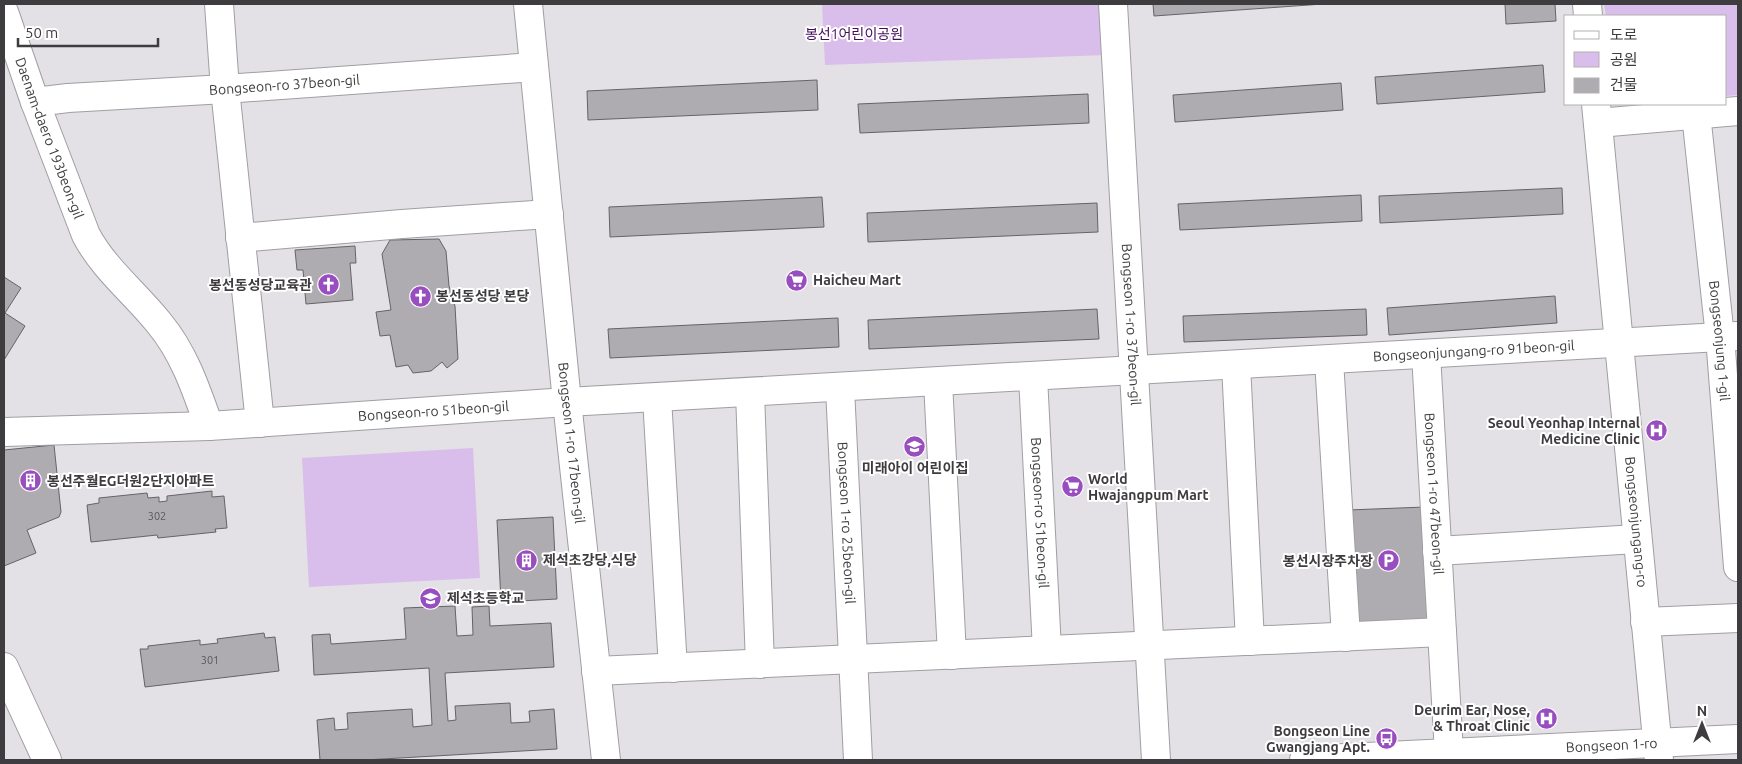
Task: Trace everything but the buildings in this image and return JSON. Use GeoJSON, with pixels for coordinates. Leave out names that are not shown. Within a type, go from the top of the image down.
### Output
{"type":"FeatureCollection","features":[{"type":"Feature","properties":{"kind":"street"},"geometry":{"type":"LineString","coordinates":[[219,4],[240,238],[260,423]]}},
{"type":"Feature","properties":{"kind":"street","name":"Bongseon 1-ro 17beon-gil"},"geometry":{"type":"LineString","coordinates":[[528,4],[567,402],[606,760]]}},
{"type":"Feature","properties":{"kind":"street","name":"Bongseon 1-ro 37beon-gil"},"geometry":{"type":"LineString","coordinates":[[1113,4],[1156,760]]}},
{"type":"Feature","properties":{"kind":"street","name":"Daenam-daero 193beon-gil"},"geometry":{"type":"LineString","coordinates":[[4,12],[34,102],[86,235],[102,260],[141,301],[172,340],[196,387],[209,426]]}},
{"type":"Feature","properties":{"kind":"street","name":"Bongseon-ro 37beon-gil"},"geometry":{"type":"LineString","coordinates":[[34,102],[73,97],[226,89],[534,67]]}},
{"type":"Feature","properties":{"kind":"street"},"geometry":{"type":"LineString","coordinates":[[1597,113],[1696,114],[1738,111]]}},
{"type":"Feature","properties":{"kind":"street","name":"Bongseonjungang-ro"},"geometry":{"type":"LineString","coordinates":[[1597,113],[1658,752]]}},
{"type":"Feature","properties":{"kind":"street","name":"Bongseonjung 1-gil"},"geometry":{"type":"LineString","coordinates":[[1696,114],[1729,336],[1738,567]]}},
{"type":"Feature","properties":{"kind":"street"},"geometry":{"type":"LineString","coordinates":[[240,238],[549,214]]}},
{"type":"Feature","properties":{"kind":"street","name":"Bongseonjungang-ro 91beon-gil"},"geometry":{"type":"LineString","coordinates":[[1134,371],[1729,336]]}},
{"type":"Feature","properties":{"kind":"street","name":"Bongseon 1-ro 47beon-gil"},"geometry":{"type":"LineString","coordinates":[[1426,354],[1449,753]]}},
{"type":"Feature","properties":{"kind":"street"},"geometry":{"type":"LineString","coordinates":[[1330,360],[1346,637]]}},
{"type":"Feature","properties":{"kind":"street"},"geometry":{"type":"LineString","coordinates":[[1236,365],[1250,641]]}},
{"type":"Feature","properties":{"kind":"street","name":"Bongseon-ro 51beon-gil"},"geometry":{"type":"LineString","coordinates":[[4,432],[209,426],[567,402],[1134,371]]}},
{"type":"Feature","properties":{"kind":"street","name":"Bongseon-ro 51beon-gil"},"geometry":{"type":"LineString","coordinates":[[1033,377],[1047,650]]}},
{"type":"Feature","properties":{"kind":"street"},"geometry":{"type":"LineString","coordinates":[[938,382],[952,655]]}},
{"type":"Feature","properties":{"kind":"street","name":"Bongseon 1-ro 25beon-gil"},"geometry":{"type":"LineString","coordinates":[[840,388],[858,760]]}},
{"type":"Feature","properties":{"kind":"street"},"geometry":{"type":"LineString","coordinates":[[750,393],[753,664]]}},
{"type":"Feature","properties":{"kind":"street"},"geometry":{"type":"LineString","coordinates":[[657,398],[672,668]]}},
{"type":"Feature","properties":{"kind":"street"},"geometry":{"type":"LineString","coordinates":[[1437,550],[1637,539]]}},
{"type":"Feature","properties":{"kind":"street"},"geometry":{"type":"LineString","coordinates":[[1645,622],[1738,618]]}},
{"type":"Feature","properties":{"kind":"street"},"geometry":{"type":"LineString","coordinates":[[596,671],[1442,632]]}},
{"type":"Feature","properties":{"kind":"street"},"geometry":{"type":"LineString","coordinates":[[4,668],[47,760]]}},
{"type":"Feature","properties":{"kind":"street","name":"Bongseon 1-ro"},"geometry":{"type":"LineString","coordinates":[[1304,760],[1449,753],[1658,752],[1738,739]]}},
{"type":"Feature","properties":{"kind":"green space","name":"봉선1어린이공원"},"geometry":{"type":"Polygon","coordinates":[[[822,4],[1108,4],[1105,55],[825,65],[822,4]]]}},
{"type":"Feature","properties":{"kind":"green space"},"geometry":{"type":"Polygon","coordinates":[[[1604,4],[1738,4],[1738,95],[1727,96],[1727,15],[1606,15],[1604,4]]]}},
{"type":"Feature","properties":{"kind":"green space"},"geometry":{"type":"Polygon","coordinates":[[[473,448],[480,578],[309,587],[302,458],[473,448]]]}},
{"type":"Feature","properties":{"kind":"place","name":"Haicheu Mart"},"geometry":{"type":"Point","coordinates":[797,280]}},
{"type":"Feature","properties":{"kind":"place","name":"봉선동성당교육관"},"geometry":{"type":"Point","coordinates":[328,285]}},
{"type":"Feature","properties":{"kind":"place","name":"봉선동성당 본당"},"geometry":{"type":"Point","coordinates":[420,296]}},
{"type":"Feature","properties":{"kind":"place","name":"Seoul Yeonhap Internal Medicine Clinic"},"geometry":{"type":"Point","coordinates":[1656,431]}},
{"type":"Feature","properties":{"kind":"place","name":"미래아이 어린이집"},"geometry":{"type":"Point","coordinates":[915,446]}},
{"type":"Feature","properties":{"kind":"place","name":"봉선주월EG더원2단지아파트"},"geometry":{"type":"Point","coordinates":[31,481]}},
{"type":"Feature","properties":{"kind":"place","name":"World Hwajangpum Mart"},"geometry":{"type":"Point","coordinates":[1072,487]}},
{"type":"Feature","properties":{"kind":"place","name":"제석초강당,식당"},"geometry":{"type":"Point","coordinates":[527,560]}},
{"type":"Feature","properties":{"kind":"place","name":"봉선시장주차장"},"geometry":{"type":"Point","coordinates":[1389,561]}},
{"type":"Feature","properties":{"kind":"place","name":"제석초등학교"},"geometry":{"type":"Point","coordinates":[431,598]}},
{"type":"Feature","properties":{"kind":"place","name":"Deurim Ear, Nose, & Throat Clinic"},"geometry":{"type":"Point","coordinates":[1546,718]}},
{"type":"Feature","properties":{"kind":"place","name":"Bongseon Line Gwangjang Apt."},"geometry":{"type":"Point","coordinates":[1386,739]}}]}
